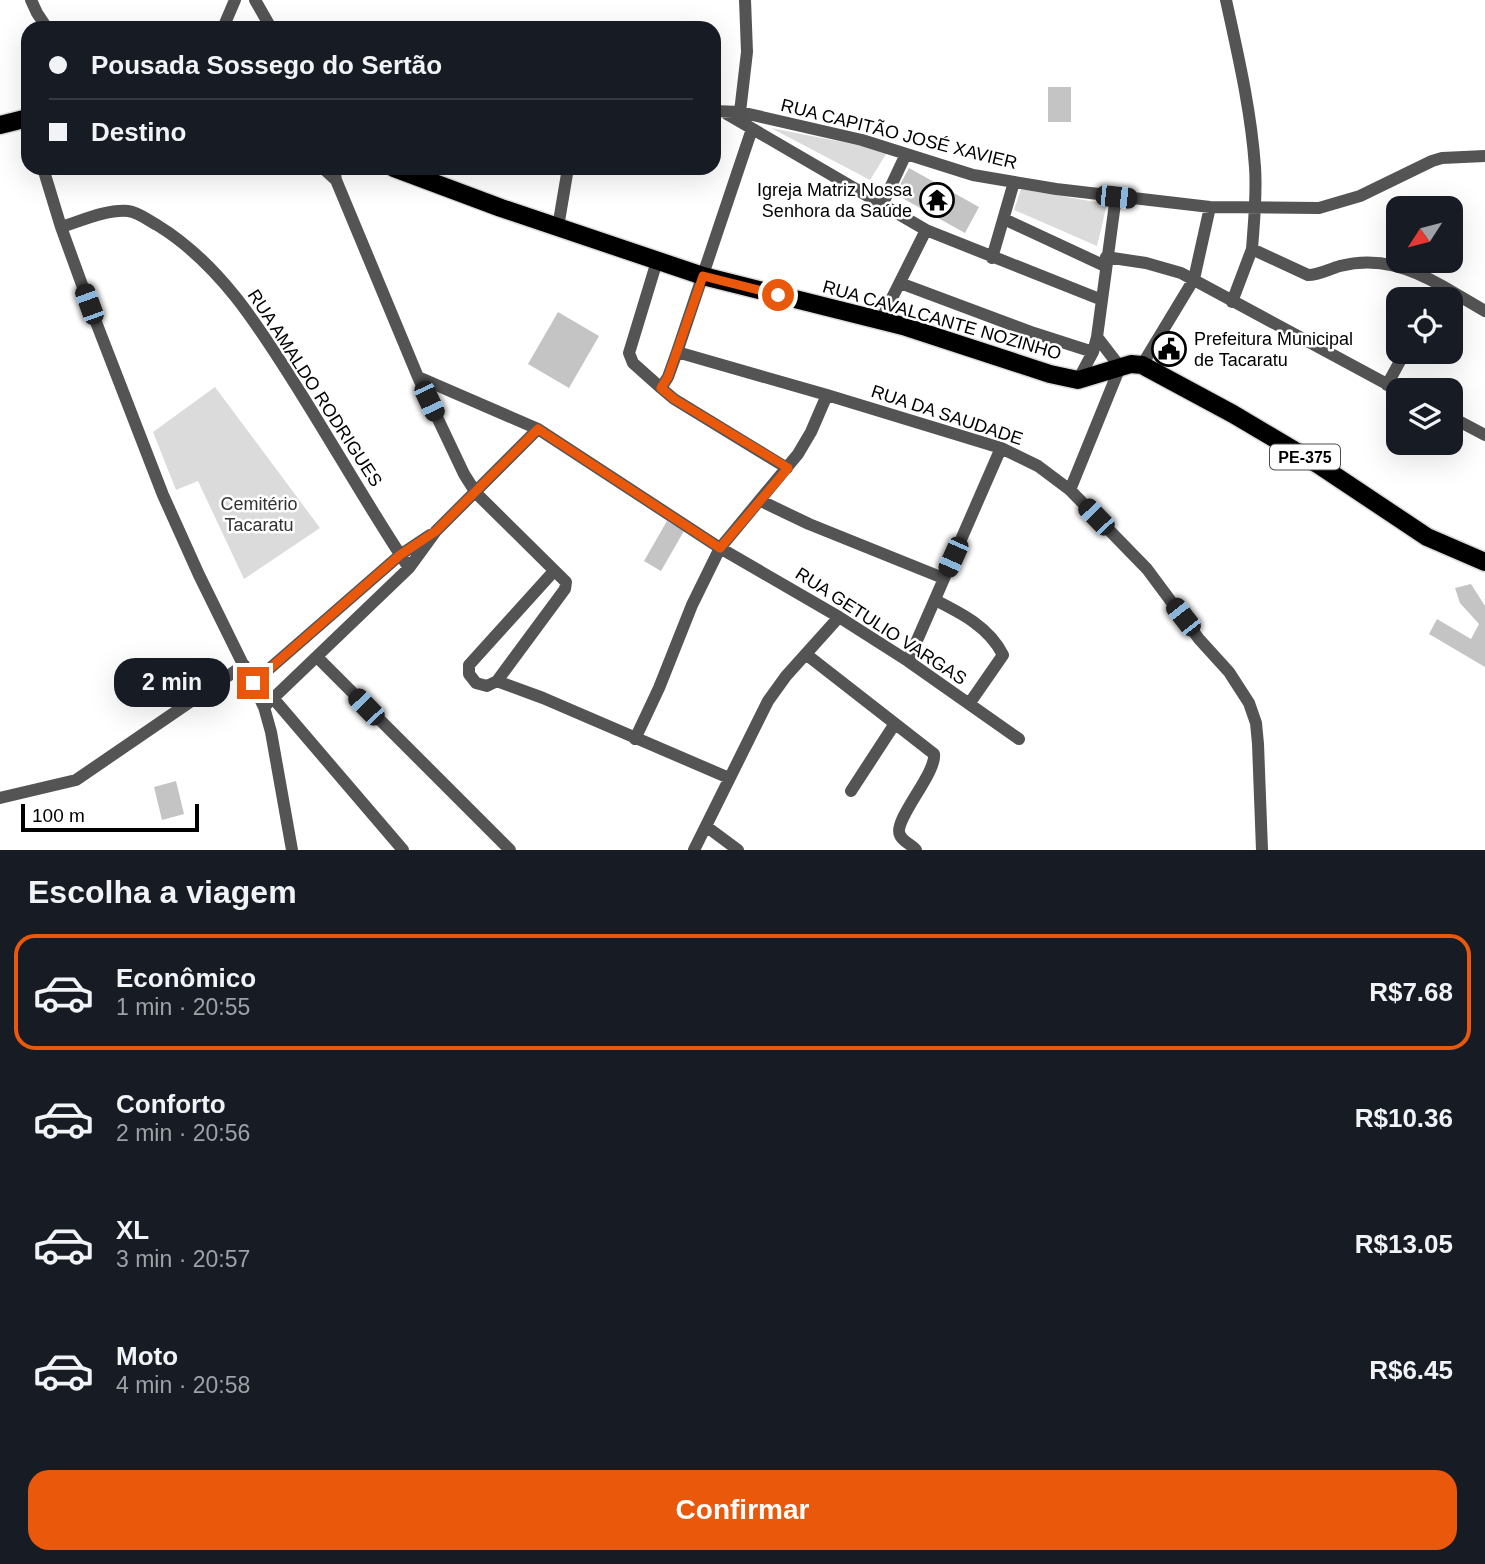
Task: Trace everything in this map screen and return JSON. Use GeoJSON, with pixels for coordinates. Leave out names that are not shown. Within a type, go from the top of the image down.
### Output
{"type":"FeatureCollection","features":[{"type":"Feature","properties":{"kind":"main road"},"geometry":{"type":"LineString","coordinates":[[0,125],[21,120]]}},
{"type":"Feature","properties":{"kind":"main road","name":"RUA CAVALCANTE NOZINHO"},"geometry":{"type":"LineString","coordinates":[[413,175],[703,276],[914,330],[1028,368],[1078,380],[1131,364],[1142,365]]}},
{"type":"Feature","properties":{"kind":"main road","name":"PE-375"},"geometry":{"type":"LineString","coordinates":[[1142,365],[1319,465],[1427,537],[1485,562]]}},
{"type":"Feature","properties":{"kind":"street"},"geometry":{"type":"LineString","coordinates":[[31,0],[42,21]]}},
{"type":"Feature","properties":{"kind":"street"},"geometry":{"type":"LineString","coordinates":[[226,21],[235,0]]}},
{"type":"Feature","properties":{"kind":"street"},"geometry":{"type":"LineString","coordinates":[[255,0],[267,21]]}},
{"type":"Feature","properties":{"kind":"street"},"geometry":{"type":"LineString","coordinates":[[740,113],[747,52],[745,0]]}},
{"type":"Feature","properties":{"kind":"street"},"geometry":{"type":"LineString","coordinates":[[1226,0],[1247,96],[1255,167],[1256,209],[1252,249],[1232,302]]}},
{"type":"Feature","properties":{"kind":"street","name":"RUA CAPITÃO JOSÉ XAVIER"},"geometry":{"type":"LineString","coordinates":[[721,112],[740,113],[862,140],[973,175],[1116,197],[1210,207],[1319,208],[1360,197],[1432,161],[1485,156]]}},
{"type":"Feature","properties":{"kind":"street"},"geometry":{"type":"LineString","coordinates":[[721,113],[883,203],[926,230],[1102,300]]}},
{"type":"Feature","properties":{"kind":"street"},"geometry":{"type":"LineString","coordinates":[[665,382],[752,129]]}},
{"type":"Feature","properties":{"kind":"street"},"geometry":{"type":"LineString","coordinates":[[883,203],[906,154]]}},
{"type":"Feature","properties":{"kind":"street"},"geometry":{"type":"LineString","coordinates":[[45,175],[61,227],[163,495],[253,683],[403,850]]}},
{"type":"Feature","properties":{"kind":"street"},"geometry":{"type":"LineString","coordinates":[[335,175],[418,377],[464,474],[476,493],[557,573],[567,585],[497,681],[480,686],[469,674],[469,665],[557,573]]}},
{"type":"Feature","properties":{"kind":"street"},"geometry":{"type":"LineString","coordinates":[[558,227],[567,175]]}},
{"type":"Feature","properties":{"kind":"street"},"geometry":{"type":"LineString","coordinates":[[992,258],[1014,182]]}},
{"type":"Feature","properties":{"kind":"street"},"geometry":{"type":"LineString","coordinates":[[1078,380],[1093,352],[1097,337],[1116,197]]}},
{"type":"Feature","properties":{"kind":"street"},"geometry":{"type":"LineString","coordinates":[[1142,365],[1194,279],[1210,207]]}},
{"type":"Feature","properties":{"kind":"street","name":"RUA AMALDO RODRIGUES"},"geometry":{"type":"LineString","coordinates":[[61,227],[127,211],[141,215],[163,229],[203,260],[235,295],[286,369],[410,568]]}},
{"type":"Feature","properties":{"kind":"street"},"geometry":{"type":"LineString","coordinates":[[1004,219],[1106,262],[1166,268],[1194,279],[1386,384]]}},
{"type":"Feature","properties":{"kind":"street"},"geometry":{"type":"LineString","coordinates":[[880,321],[926,230]]}},
{"type":"Feature","properties":{"kind":"street"},"geometry":{"type":"LineString","coordinates":[[1252,249],[1308,275],[1340,266],[1375,261],[1412,270],[1444,287]]}},
{"type":"Feature","properties":{"kind":"street"},"geometry":{"type":"LineString","coordinates":[[657,261],[629,353],[633,363],[665,382],[674,399],[788,468]]}},
{"type":"Feature","properties":{"kind":"street"},"geometry":{"type":"LineString","coordinates":[[900,283],[1034,334],[1093,352]]}},
{"type":"Feature","properties":{"kind":"street"},"geometry":{"type":"LineString","coordinates":[[1463,298],[1485,311]]}},
{"type":"Feature","properties":{"kind":"street"},"geometry":{"type":"LineString","coordinates":[[1070,490],[1120,367],[1097,337]]}},
{"type":"Feature","properties":{"kind":"street","name":"RUA DA SAUDADE"},"geometry":{"type":"LineString","coordinates":[[677,352],[1000,448],[1038,466],[1070,490],[1147,569],[1199,639],[1229,672],[1249,702],[1256,723],[1258,744],[1262,850]]}},
{"type":"Feature","properties":{"kind":"street","name":"RUA GETULIO VARGAS"},"geometry":{"type":"LineString","coordinates":[[418,377],[538,429],[720,548],[839,617],[908,661],[1018,739]]}},
{"type":"Feature","properties":{"kind":"street"},"geometry":{"type":"LineString","coordinates":[[635,739],[659,688],[692,605],[720,548],[788,468],[811,432],[827,395]]}},
{"type":"Feature","properties":{"kind":"street"},"geometry":{"type":"LineString","coordinates":[[1463,423],[1485,435]]}},
{"type":"Feature","properties":{"kind":"street"},"geometry":{"type":"LineString","coordinates":[[253,683],[400,555],[436,531],[538,429]]}},
{"type":"Feature","properties":{"kind":"street"},"geometry":{"type":"LineString","coordinates":[[908,661],[1000,448]]}},
{"type":"Feature","properties":{"kind":"street"},"geometry":{"type":"LineString","coordinates":[[761,501],[809,524],[943,578]]}},
{"type":"Feature","properties":{"kind":"street"},"geometry":{"type":"LineString","coordinates":[[269,702],[410,568],[436,531]]}},
{"type":"Feature","properties":{"kind":"street"},"geometry":{"type":"LineString","coordinates":[[935,600],[966,615],[998,645],[1003,655],[969,704]]}},
{"type":"Feature","properties":{"kind":"street"},"geometry":{"type":"LineString","coordinates":[[694,850],[768,701],[786,676],[807,656],[839,617]]}},
{"type":"Feature","properties":{"kind":"street"},"geometry":{"type":"LineString","coordinates":[[327,619],[340,634]]}},
{"type":"Feature","properties":{"kind":"street"},"geometry":{"type":"LineString","coordinates":[[807,656],[935,756],[933,766],[913,798],[899,830],[900,836],[916,850]]}},
{"type":"Feature","properties":{"kind":"street"},"geometry":{"type":"LineString","coordinates":[[317,657],[510,850]]}},
{"type":"Feature","properties":{"kind":"street"},"geometry":{"type":"LineString","coordinates":[[0,798],[76,780],[244,665]]}},
{"type":"Feature","properties":{"kind":"street"},"geometry":{"type":"LineString","coordinates":[[497,681],[729,778]]}},
{"type":"Feature","properties":{"kind":"street"},"geometry":{"type":"LineString","coordinates":[[269,702],[271,732],[292,850]]}},
{"type":"Feature","properties":{"kind":"street"},"geometry":{"type":"LineString","coordinates":[[852,791],[894,725]]}},
{"type":"Feature","properties":{"kind":"street"},"geometry":{"type":"LineString","coordinates":[[707,827],[738,850]]}},
{"type":"Feature","properties":{"kind":"green space"},"geometry":{"type":"Polygon","coordinates":[[[771,128],[888,151],[870,180],[771,128]]]}},
{"type":"Feature","properties":{"kind":"green space"},"geometry":{"type":"Polygon","coordinates":[[[1021,189],[1107,204],[1097,246],[1014,210],[1021,189]]]}},
{"type":"Feature","properties":{"kind":"green space","name":"Cemitério Tacaratu"},"geometry":{"type":"Polygon","coordinates":[[[215,387],[320,528],[244,579],[198,481],[176,490],[153,432],[215,387]]]}},
{"type":"Feature","properties":{"kind":"building"},"geometry":{"type":"Polygon","coordinates":[[[1048,87],[1071,87],[1071,122],[1048,122],[1048,87]]]}},
{"type":"Feature","properties":{"kind":"building","name":"Igreja Matriz Nossa Senhora da Saúde"},"geometry":{"type":"Polygon","coordinates":[[[909,168],[979,207],[965,233],[895,194],[909,168]]]}},
{"type":"Feature","properties":{"kind":"building"},"geometry":{"type":"Polygon","coordinates":[[[558,312],[599,336],[569,388],[528,364],[558,312]]]}},
{"type":"Feature","properties":{"kind":"building"},"geometry":{"type":"Polygon","coordinates":[[[667,521],[684,531],[661,571],[644,561],[667,521]]]}},
{"type":"Feature","properties":{"kind":"building"},"geometry":{"type":"Polygon","coordinates":[[[1471,584],[1485,606],[1485,667],[1429,634],[1437,619],[1471,639],[1479,624],[1460,603],[1455,588],[1471,584]]]}},
{"type":"Feature","properties":{"kind":"building"},"geometry":{"type":"Polygon","coordinates":[[[176,781],[184,814],[162,820],[154,787],[176,781]]]}},
{"type":"Feature","properties":{"kind":"place","name":"Igreja Matriz Nossa Senhora da Saúde"},"geometry":{"type":"Point","coordinates":[937,200]}},
{"type":"Feature","properties":{"kind":"place","name":"Prefeitura Municipal de Tacaratu"},"geometry":{"type":"Point","coordinates":[1169,349]}},
{"type":"Feature","properties":{"kind":"route"},"geometry":{"type":"LineString","coordinates":[[253,683],[400,555],[436,531],[538,429],[720,548],[788,468],[674,399],[661,388],[668,377],[703,276],[778,295]]}}]}
